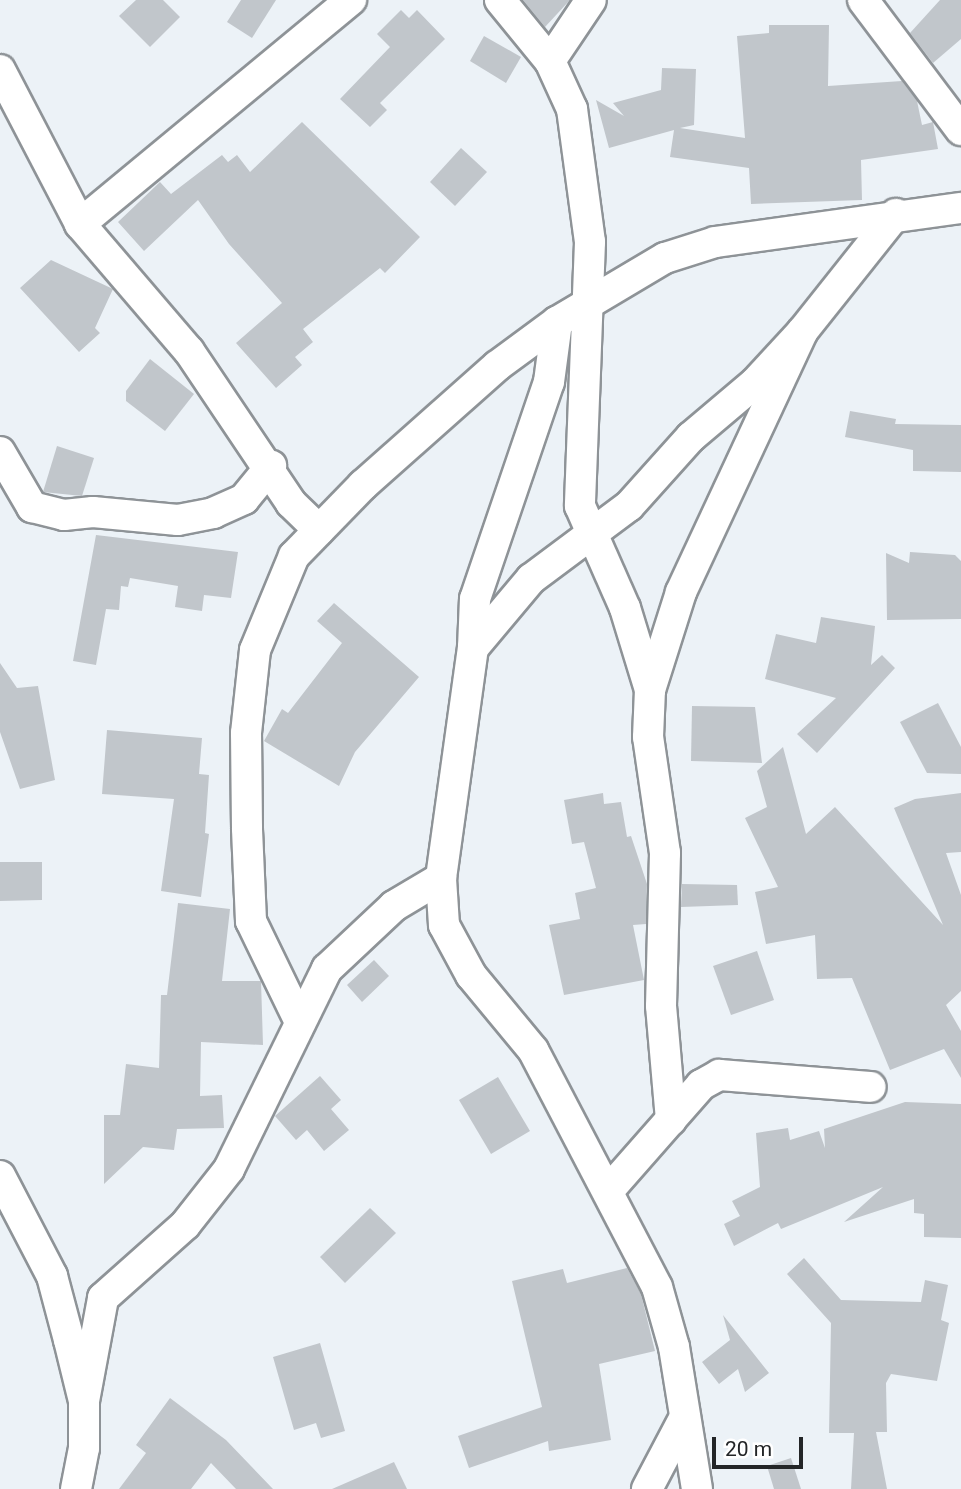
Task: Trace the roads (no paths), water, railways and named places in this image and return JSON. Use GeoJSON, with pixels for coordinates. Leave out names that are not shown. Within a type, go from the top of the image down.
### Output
{"type":"FeatureCollection","features":[{"type":"Feature","properties":{"kind":"street"},"geometry":{"type":"LineString","coordinates":[[80,224],[351,0]]}},
{"type":"Feature","properties":{"kind":"street"},"geometry":{"type":"LineString","coordinates":[[500,0],[550,61],[572,108],[590,242],[590,305],[578,474],[580,506],[625,608],[650,690]]}},
{"type":"Feature","properties":{"kind":"street"},"geometry":{"type":"LineString","coordinates":[[550,61],[591,0]]}},
{"type":"Feature","properties":{"kind":"street"},"geometry":{"type":"LineString","coordinates":[[863,0],[961,131]]}},
{"type":"Feature","properties":{"kind":"street"},"geometry":{"type":"LineString","coordinates":[[0,70],[80,224],[189,351],[271,466],[291,503],[319,530]]}},
{"type":"Feature","properties":{"kind":"street"},"geometry":{"type":"LineString","coordinates":[[299,1020],[251,921],[246,733],[255,650],[294,556],[417,434],[557,321],[590,305],[665,258],[715,242],[896,214],[961,208]]}},
{"type":"Feature","properties":{"kind":"street"},"geometry":{"type":"LineString","coordinates":[[473,648],[531,579],[629,506],[691,437],[755,383],[802,332],[896,214]]}},
{"type":"Feature","properties":{"kind":"street"},"geometry":{"type":"LineString","coordinates":[[557,321],[549,382],[475,599],[473,648],[441,878],[444,925],[465,965],[533,1050],[657,1287],[685,1417],[697,1489]]}},
{"type":"Feature","properties":{"kind":"street"},"geometry":{"type":"LineString","coordinates":[[671,1120],[662,1006],[664,853],[648,737],[650,690],[681,592],[802,332]]}},
{"type":"Feature","properties":{"kind":"street"},"geometry":{"type":"LineString","coordinates":[[0,452],[32,507],[64,515],[93,512],[178,520],[213,513],[244,499],[271,466]]}},
{"type":"Feature","properties":{"kind":"street"},"geometry":{"type":"LineString","coordinates":[[76,1489],[84,1448],[84,1401],[103,1298],[185,1226],[229,1168],[299,1020],[327,969],[394,906],[441,878]]}},
{"type":"Feature","properties":{"kind":"street"},"geometry":{"type":"LineString","coordinates":[[608,1191],[701,1085],[719,1075],[871,1087]]}},
{"type":"Feature","properties":{"kind":"street"},"geometry":{"type":"LineString","coordinates":[[0,1176],[52,1276],[84,1401]]}},
{"type":"Feature","properties":{"kind":"street"},"geometry":{"type":"LineString","coordinates":[[647,1489],[685,1417]]}}]}
